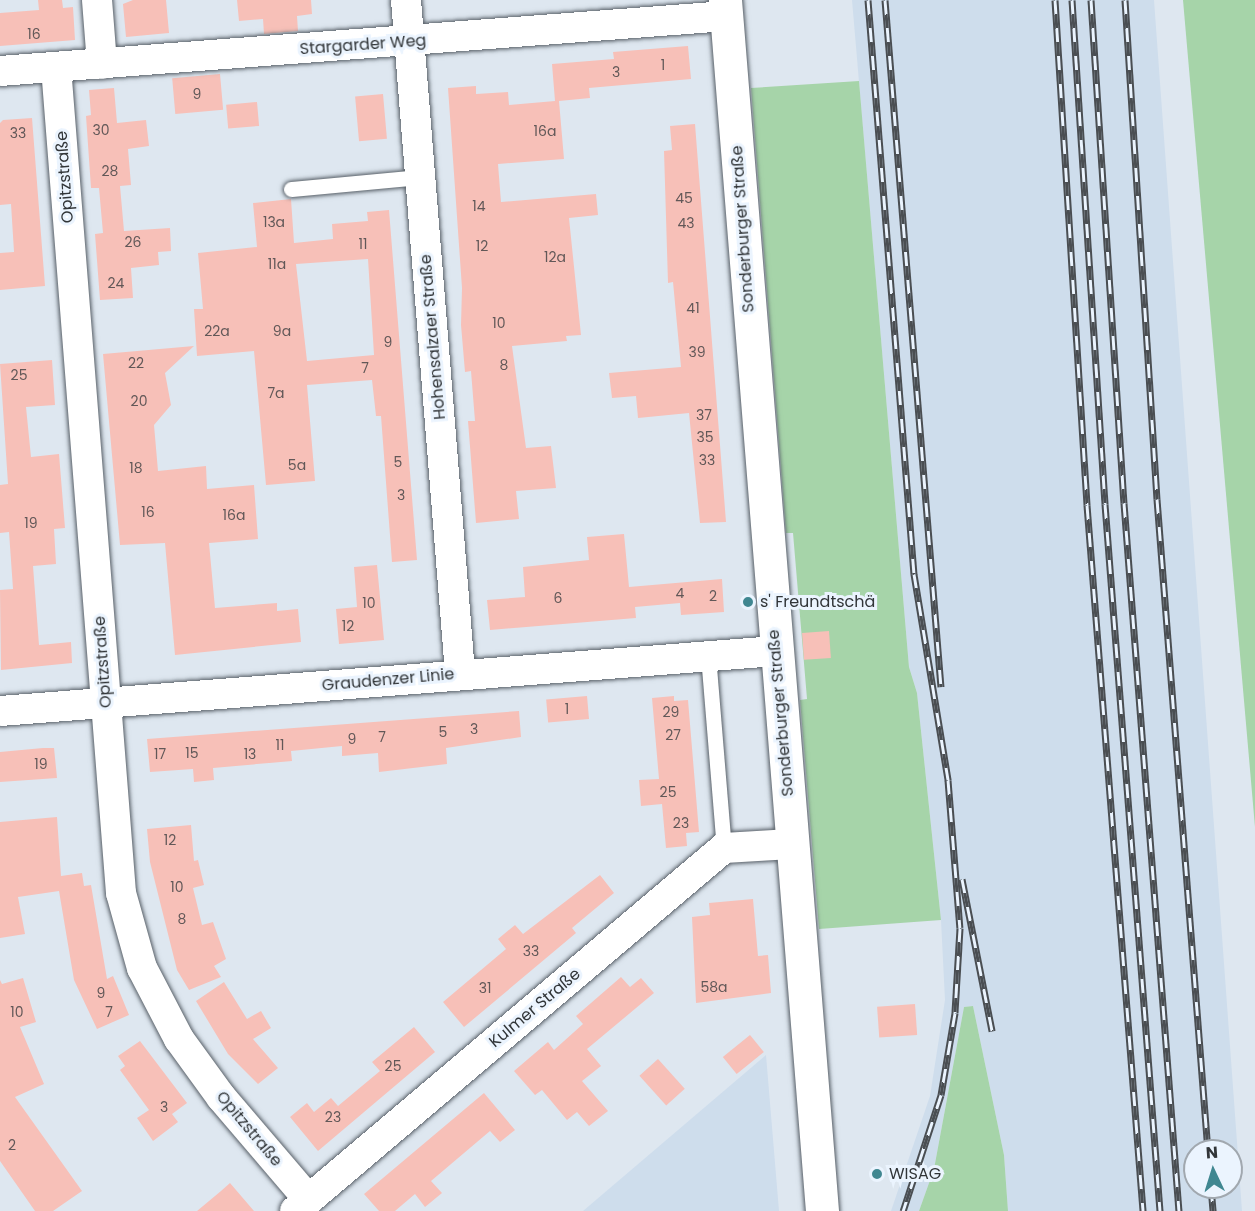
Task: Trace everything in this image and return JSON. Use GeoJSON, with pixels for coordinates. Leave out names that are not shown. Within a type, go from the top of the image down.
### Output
{"type":"FeatureCollection","features":[{"type":"Feature","properties":{"kind":"street"},"geometry":{"type":"LineString","coordinates":[[97,0],[102,64]]}},
{"type":"Feature","properties":{"kind":"street","name":"Hohensalzaer Straße"},"geometry":{"type":"LineString","coordinates":[[406,0],[460,674]]}},
{"type":"Feature","properties":{"kind":"street","name":"Stargarder Weg"},"geometry":{"type":"LineString","coordinates":[[0,71],[409,41],[726,8]]}},
{"type":"Feature","properties":{"kind":"street","name":"Sonderburger Straße"},"geometry":{"type":"LineString","coordinates":[[726,8],[822,1211]]}},
{"type":"Feature","properties":{"kind":"street","name":"Opitzstraße"},"geometry":{"type":"LineString","coordinates":[[56,67],[121,893],[142,968],[193,1059],[302,1205]]}},
{"type":"Feature","properties":{"kind":"street","name":"Graudenzer Linie"},"geometry":{"type":"LineString","coordinates":[[0,711],[776,651]]}},
{"type":"Feature","properties":{"kind":"street"},"geometry":{"type":"LineString","coordinates":[[724,848],[791,844]]}},
{"type":"Feature","properties":{"kind":"street","name":"Kulmer Straße"},"geometry":{"type":"LineString","coordinates":[[302,1205],[724,848]]}},
{"type":"Feature","properties":{"kind":"lane"},"geometry":{"type":"LineString","coordinates":[[291,189],[420,177]]}},
{"type":"Feature","properties":{"kind":"lane"},"geometry":{"type":"LineString","coordinates":[[708,655],[724,848]]}},
{"type":"Feature","properties":{"kind":"shaded area"},"geometry":{"type":"Polygon","coordinates":[[[852,0],[1154,0],[1237,1139],[1183,1139],[1183,1199],[1241,1199],[1242,1211],[1008,1211],[1004,1155],[973,1006],[964,1007],[934,1169],[919,1211],[891,1211],[930,1096],[945,1000],[941,920],[917,693],[909,667],[852,0]]]}},
{"type":"Feature","properties":{"kind":"shaded area"},"geometry":{"type":"Polygon","coordinates":[[[766,1055],[779,1211],[583,1211],[766,1055]]]}},
{"type":"Feature","properties":{"kind":"green space"},"geometry":{"type":"Polygon","coordinates":[[[1183,0],[1255,0],[1255,827],[1183,0]]]}},
{"type":"Feature","properties":{"kind":"green space"},"geometry":{"type":"Polygon","coordinates":[[[859,81],[909,667],[917,693],[941,920],[819,929],[800,700],[807,699],[793,533],[786,533],[751,88],[859,81]]]}},
{"type":"Feature","properties":{"kind":"green space"},"geometry":{"type":"Polygon","coordinates":[[[973,1006],[1004,1155],[1008,1211],[919,1211],[934,1169],[964,1007],[973,1006]]]}},
{"type":"Feature","properties":{"kind":"building"},"geometry":{"type":"Polygon","coordinates":[[[38,0],[62,0],[63,8],[73,7],[75,40],[0,46],[0,13],[39,10],[38,0]]]}},
{"type":"Feature","properties":{"kind":"building"},"geometry":{"type":"Polygon","coordinates":[[[133,0],[166,0],[169,33],[126,37],[123,4],[133,0]]]}},
{"type":"Feature","properties":{"kind":"building"},"geometry":{"type":"Polygon","coordinates":[[[237,0],[311,0],[312,14],[297,16],[298,31],[264,34],[263,19],[239,21],[237,0]]]}},
{"type":"Feature","properties":{"kind":"building"},"geometry":{"type":"Polygon","coordinates":[[[688,46],[691,79],[589,88],[590,98],[559,101],[564,159],[498,164],[501,202],[596,194],[598,215],[569,218],[581,335],[566,336],[567,341],[512,346],[526,448],[551,446],[556,488],[516,491],[519,519],[476,523],[468,421],[475,421],[471,371],[465,372],[461,325],[462,288],[448,88],[476,86],[476,94],[508,92],[509,105],[555,101],[552,64],[614,59],[613,52],[688,46]]]}},
{"type":"Feature","properties":{"kind":"building"},"geometry":{"type":"Polygon","coordinates":[[[220,74],[223,110],[175,114],[172,78],[220,74]]]}},
{"type":"Feature","properties":{"kind":"building"},"geometry":{"type":"Polygon","coordinates":[[[114,88],[117,123],[146,120],[149,146],[128,149],[131,185],[120,186],[124,231],[170,228],[171,251],[158,252],[159,265],[131,268],[133,298],[100,300],[95,234],[103,233],[99,188],[91,188],[86,116],[91,115],[89,90],[114,88]]]}},
{"type":"Feature","properties":{"kind":"building"},"geometry":{"type":"Polygon","coordinates":[[[383,94],[387,139],[359,141],[355,96],[383,94]]]}},
{"type":"Feature","properties":{"kind":"building"},"geometry":{"type":"Polygon","coordinates":[[[257,102],[259,126],[228,129],[226,105],[257,102]]]}},
{"type":"Feature","properties":{"kind":"building"},"geometry":{"type":"Polygon","coordinates":[[[32,118],[45,286],[0,290],[0,253],[14,252],[11,204],[0,205],[0,123],[3,120],[32,118]]]}},
{"type":"Feature","properties":{"kind":"building"},"geometry":{"type":"Polygon","coordinates":[[[695,124],[726,522],[700,523],[689,413],[638,418],[636,396],[612,398],[609,373],[681,367],[673,282],[668,283],[664,151],[672,150],[670,126],[695,124]]]}},
{"type":"Feature","properties":{"kind":"building"},"geometry":{"type":"Polygon","coordinates":[[[291,199],[294,243],[333,239],[332,224],[368,221],[367,212],[389,210],[417,560],[392,562],[381,416],[376,416],[372,380],[307,385],[315,481],[266,485],[254,351],[197,356],[194,309],[203,309],[198,253],[257,247],[253,203],[291,199]],[[368,259],[296,264],[307,361],[374,355],[368,259]]]}},
{"type":"Feature","properties":{"kind":"building"},"geometry":{"type":"Polygon","coordinates":[[[194,346],[165,373],[171,405],[154,425],[158,471],[206,466],[207,489],[254,485],[258,539],[209,543],[215,608],[277,603],[277,611],[298,609],[301,642],[175,655],[165,543],[120,545],[103,354],[194,346]]]}},
{"type":"Feature","properties":{"kind":"building"},"geometry":{"type":"Polygon","coordinates":[[[52,360],[55,405],[26,407],[31,457],[59,454],[65,528],[54,529],[56,564],[33,566],[39,645],[71,642],[72,663],[1,670],[0,590],[13,589],[9,532],[0,533],[0,485],[8,484],[0,364],[52,360]]]}},
{"type":"Feature","properties":{"kind":"building"},"geometry":{"type":"Polygon","coordinates":[[[624,534],[629,587],[722,579],[724,612],[681,615],[680,603],[635,607],[636,618],[490,630],[487,600],[525,597],[523,567],[589,560],[587,537],[624,534]]]}},
{"type":"Feature","properties":{"kind":"building"},"geometry":{"type":"Polygon","coordinates":[[[377,565],[384,640],[339,644],[336,609],[357,607],[354,567],[377,565]]]}},
{"type":"Feature","properties":{"kind":"building"},"geometry":{"type":"Polygon","coordinates":[[[829,631],[831,658],[804,660],[802,633],[829,631]]]}},
{"type":"Feature","properties":{"kind":"building"},"geometry":{"type":"Polygon","coordinates":[[[587,696],[589,719],[548,722],[546,700],[587,696]]]}},
{"type":"Feature","properties":{"kind":"building"},"geometry":{"type":"Polygon","coordinates":[[[674,696],[674,701],[688,700],[699,832],[686,833],[687,846],[666,848],[662,804],[641,806],[639,780],[659,779],[652,698],[674,696]]]}},
{"type":"Feature","properties":{"kind":"building"},"geometry":{"type":"Polygon","coordinates":[[[519,711],[521,737],[446,748],[447,764],[379,772],[378,753],[342,756],[342,746],[291,751],[292,761],[213,768],[214,780],[194,782],[193,769],[150,772],[147,739],[519,711]]]}},
{"type":"Feature","properties":{"kind":"building"},"geometry":{"type":"Polygon","coordinates":[[[54,748],[57,778],[0,782],[0,752],[54,748]]]}},
{"type":"Feature","properties":{"kind":"building"},"geometry":{"type":"Polygon","coordinates":[[[57,817],[61,876],[82,873],[84,886],[91,885],[107,979],[113,976],[129,1015],[97,1029],[74,980],[59,891],[18,897],[25,934],[0,938],[0,822],[57,817]]]}},
{"type":"Feature","properties":{"kind":"building"},"geometry":{"type":"Polygon","coordinates":[[[191,825],[194,861],[198,860],[204,885],[193,888],[202,925],[213,922],[226,959],[214,966],[221,977],[189,990],[177,970],[150,862],[147,829],[191,825]]]}},
{"type":"Feature","properties":{"kind":"building"},"geometry":{"type":"Polygon","coordinates":[[[600,875],[614,893],[572,928],[576,933],[464,1027],[443,1002],[506,949],[498,939],[515,925],[523,934],[600,875]]]}},
{"type":"Feature","properties":{"kind":"building"},"geometry":{"type":"Polygon","coordinates":[[[753,899],[758,956],[768,955],[771,993],[696,1003],[692,917],[710,915],[709,903],[753,899]]]}},
{"type":"Feature","properties":{"kind":"building"},"geometry":{"type":"Polygon","coordinates":[[[621,977],[630,987],[641,978],[654,993],[587,1049],[601,1066],[582,1081],[608,1111],[589,1126],[577,1112],[567,1120],[542,1090],[535,1095],[514,1071],[548,1042],[554,1050],[583,1024],[576,1016],[621,977]]]}},
{"type":"Feature","properties":{"kind":"building"},"geometry":{"type":"Polygon","coordinates":[[[23,978],[36,1022],[20,1027],[44,1084],[15,1097],[82,1191],[53,1211],[35,1211],[0,1161],[0,980],[2,984],[23,978]]]}},
{"type":"Feature","properties":{"kind":"building"},"geometry":{"type":"Polygon","coordinates":[[[224,982],[247,1019],[261,1011],[271,1028],[253,1039],[278,1068],[258,1084],[228,1054],[196,1001],[224,982]]]}},
{"type":"Feature","properties":{"kind":"building"},"geometry":{"type":"Polygon","coordinates":[[[915,1004],[917,1035],[879,1038],[877,1007],[915,1004]]]}},
{"type":"Feature","properties":{"kind":"building"},"geometry":{"type":"Polygon","coordinates":[[[414,1027],[435,1052],[318,1151],[290,1117],[307,1103],[314,1112],[331,1098],[338,1106],[380,1071],[372,1062],[414,1027]]]}},
{"type":"Feature","properties":{"kind":"building"},"geometry":{"type":"Polygon","coordinates":[[[750,1035],[764,1052],[737,1074],[723,1057],[750,1035]]]}},
{"type":"Feature","properties":{"kind":"building"},"geometry":{"type":"Polygon","coordinates":[[[140,1041],[187,1103],[172,1114],[178,1122],[153,1141],[137,1118],[149,1110],[120,1070],[125,1066],[118,1056],[140,1041]]]}},
{"type":"Feature","properties":{"kind":"building"},"geometry":{"type":"Polygon","coordinates":[[[658,1059],[685,1089],[666,1105],[639,1076],[658,1059]]]}},
{"type":"Feature","properties":{"kind":"building"},"geometry":{"type":"Polygon","coordinates":[[[484,1093],[515,1130],[500,1142],[490,1131],[431,1181],[442,1193],[425,1207],[415,1194],[395,1211],[379,1211],[364,1194],[484,1093]]]}},
{"type":"Feature","properties":{"kind":"building"},"geometry":{"type":"Polygon","coordinates":[[[230,1183],[254,1211],[197,1211],[221,1191],[230,1183]]]}},
{"type":"Feature","properties":{"kind":"railway"},"geometry":{"type":"LineString","coordinates":[[868,0],[914,574],[948,780],[960,928],[955,1013],[941,1095],[903,1211]]}},
{"type":"Feature","properties":{"kind":"railway"},"geometry":{"type":"LineString","coordinates":[[885,0],[941,687]]}},
{"type":"Feature","properties":{"kind":"railway"},"geometry":{"type":"LineString","coordinates":[[1055,0],[1087,505],[1143,1211]]}},
{"type":"Feature","properties":{"kind":"railway"},"geometry":{"type":"LineString","coordinates":[[1072,0],[1105,504],[1160,1211]]}},
{"type":"Feature","properties":{"kind":"railway"},"geometry":{"type":"LineString","coordinates":[[1091,0],[1124,503],[1179,1211]]}},
{"type":"Feature","properties":{"kind":"railway"},"geometry":{"type":"LineString","coordinates":[[1125,0],[1157,499],[1207,1139]]}},
{"type":"Feature","properties":{"kind":"railway"},"geometry":{"type":"LineString","coordinates":[[962,879],[992,1031]]}},
{"type":"Feature","properties":{"kind":"railway"},"geometry":{"type":"LineString","coordinates":[[1212,1199],[1213,1211]]}},
{"type":"Feature","properties":{"kind":"place","name":"s' Freundtschä"},"geometry":{"type":"Point","coordinates":[748,602]}},
{"type":"Feature","properties":{"kind":"place","name":"WISAG"},"geometry":{"type":"Point","coordinates":[877,1174]}}]}
